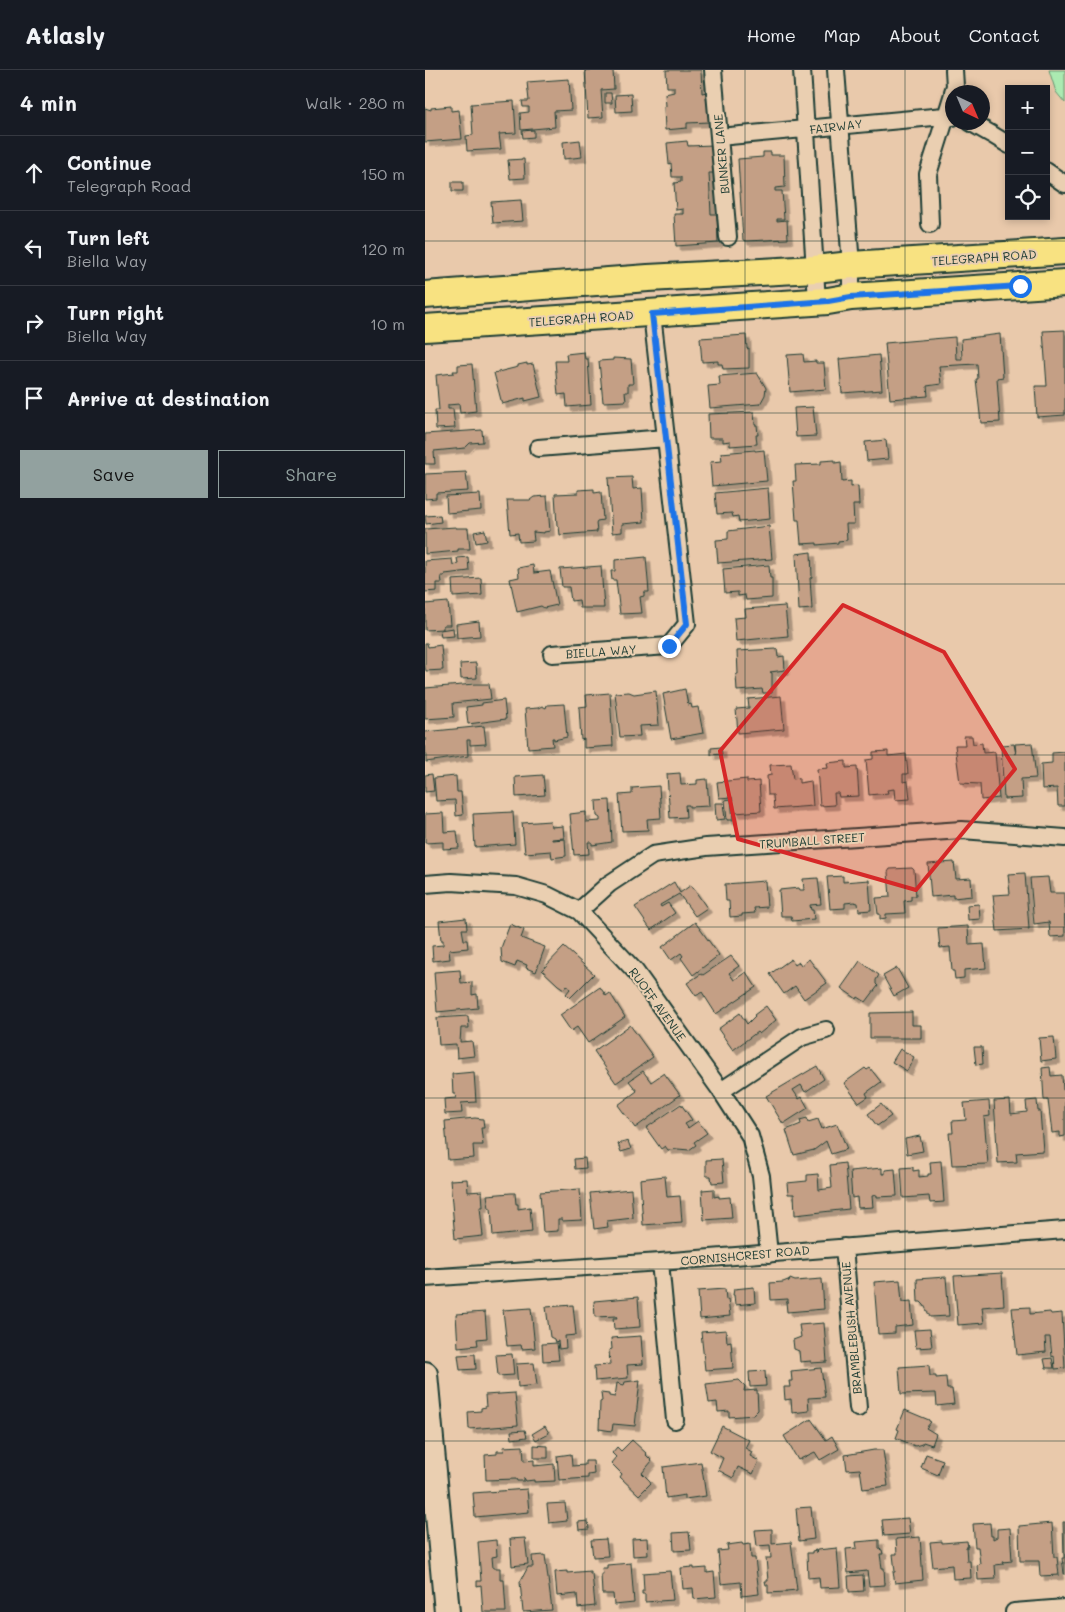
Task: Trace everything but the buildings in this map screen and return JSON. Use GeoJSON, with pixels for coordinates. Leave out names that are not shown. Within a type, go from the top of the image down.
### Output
{"type":"FeatureCollection","features":[{"type":"Feature","properties":{"kind":"main road","name":"TELEGRAPH ROAD"},"geometry":{"type":"LineString","coordinates":[[425,295],[648,278],[815,269],[1065,251]]}},
{"type":"Feature","properties":{"kind":"main road","name":"TELEGRAPH ROAD"},"geometry":{"type":"LineString","coordinates":[[425,328],[652,314],[851,297],[1065,283]]}},
{"type":"Feature","properties":{"kind":"street","name":"BUNKER LANE"},"geometry":{"type":"LineString","coordinates":[[713,70],[728,238]]}},
{"type":"Feature","properties":{"kind":"street"},"geometry":{"type":"LineString","coordinates":[[802,70],[817,301]]}},
{"type":"Feature","properties":{"kind":"street"},"geometry":{"type":"LineString","coordinates":[[836,70],[851,265],[851,297]]}},
{"type":"Feature","properties":{"kind":"street"},"geometry":{"type":"LineString","coordinates":[[955,70],[955,85]]}},
{"type":"Feature","properties":{"kind":"street","name":"FAIRWAY"},"geometry":{"type":"LineString","coordinates":[[719,137],[840,127],[866,122],[945,117]]}},
{"type":"Feature","properties":{"kind":"street"},"geometry":{"type":"LineString","coordinates":[[930,224],[928,174],[945,128]]}},
{"type":"Feature","properties":{"kind":"street"},"geometry":{"type":"LineString","coordinates":[[984,130],[1005,143]]}},
{"type":"Feature","properties":{"kind":"street"},"geometry":{"type":"LineString","coordinates":[[1050,174],[1065,184]]}},
{"type":"Feature","properties":{"kind":"street","name":"BIELLA WAY"},"geometry":{"type":"LineString","coordinates":[[552,654],[669,646],[687,624],[652,314]]}},
{"type":"Feature","properties":{"kind":"street"},"geometry":{"type":"LineString","coordinates":[[538,448],[666,438]]}},
{"type":"Feature","properties":{"kind":"street","name":"TRUMBALL STREET"},"geometry":{"type":"LineString","coordinates":[[579,912],[609,884],[653,855],[706,847],[962,830],[1065,838]]}},
{"type":"Feature","properties":{"kind":"street","name":"RUOFF AVENUE"},"geometry":{"type":"LineString","coordinates":[[425,884],[451,882],[516,886],[547,895],[579,912],[635,971],[751,1136],[761,1176],[769,1254]]}},
{"type":"Feature","properties":{"kind":"street"},"geometry":{"type":"LineString","coordinates":[[721,1091],[802,1038],[826,1030]]}},
{"type":"Feature","properties":{"kind":"street","name":"CORNISHCREST ROAD"},"geometry":{"type":"LineString","coordinates":[[425,1278],[769,1254],[1065,1230]]}},
{"type":"Feature","properties":{"kind":"street","name":"BRAMBLEBUSH AVENUE"},"geometry":{"type":"LineString","coordinates":[[844,1247],[857,1408]]}},
{"type":"Feature","properties":{"kind":"street"},"geometry":{"type":"LineString","coordinates":[[660,1262],[675,1420]]}},
{"type":"Feature","properties":{"kind":"street"},"geometry":{"type":"LineString","coordinates":[[425,1374],[447,1612]]}},
{"type":"Feature","properties":{"kind":"street"},"geometry":{"type":"LineString","coordinates":[[1014,1612],[1065,1608]]}},
{"type":"Feature","properties":{"kind":"highlighted area"},"geometry":{"type":"Polygon","coordinates":[[[843,605],[944,652],[1015,769],[916,890],[738,839],[720,751],[843,605]]]}},
{"type":"Feature","properties":{"kind":"green space"},"geometry":{"type":"Polygon","coordinates":[[[1049,70],[1065,70],[1065,103],[1056,92],[1049,70]]]}},
{"type":"Feature","properties":{"kind":"route"},"geometry":{"type":"LineString","coordinates":[[669,646],[687,624],[652,314],[828,301],[851,297],[1020,286]]}}]}
